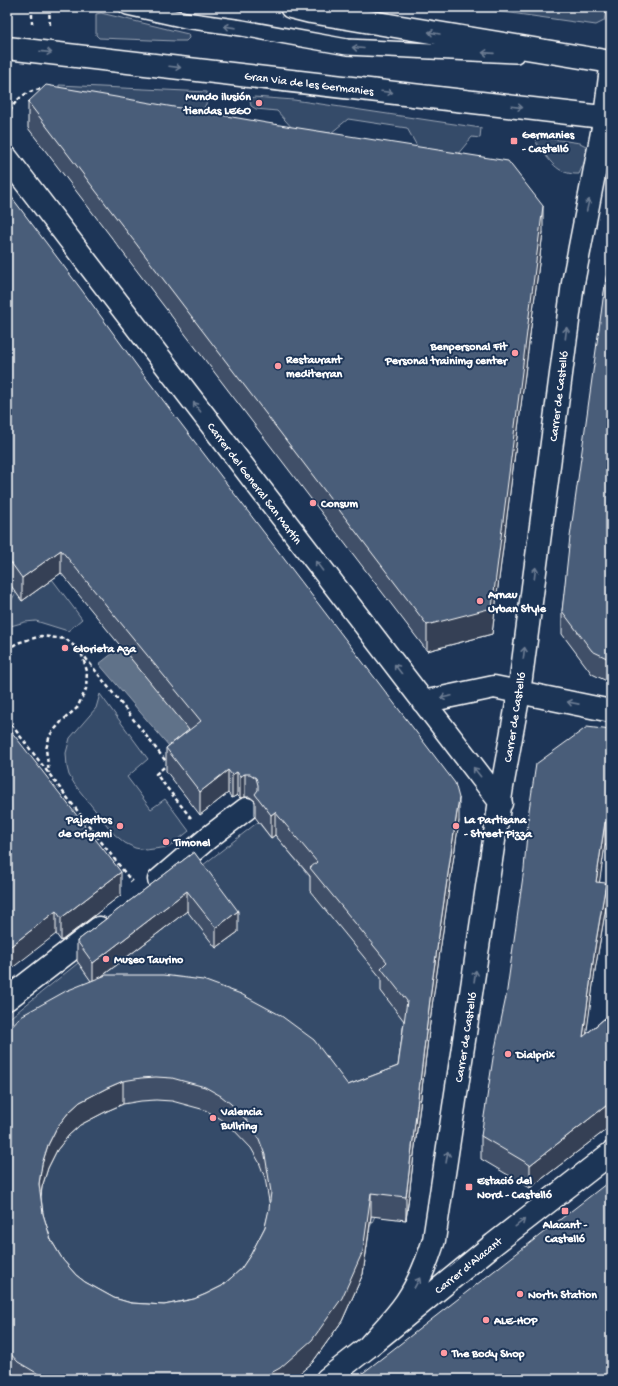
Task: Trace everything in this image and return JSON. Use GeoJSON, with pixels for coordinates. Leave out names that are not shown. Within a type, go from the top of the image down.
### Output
{"type":"FeatureCollection","features":[{"type":"Feature","properties":{"kind":"street"},"geometry":{"type":"LineString","coordinates":[[290,7],[311,12],[611,62]]}},
{"type":"Feature","properties":{"kind":"street","name":"Gran Via de les Germanies"},"geometry":{"type":"LineString","coordinates":[[7,48],[608,118]]}},
{"type":"Feature","properties":{"kind":"street","name":"Carrer de Castelló"},"geometry":{"type":"LineString","coordinates":[[368,1347],[407,1301],[429,1258],[434,1240],[501,803],[502,787],[519,693],[573,283],[608,118],[611,68]]}},
{"type":"Feature","properties":{"kind":"street","name":"Carrer del General San Martín"},"geometry":{"type":"LineString","coordinates":[[8,160],[422,702],[501,803]]}},
{"type":"Feature","properties":{"kind":"street"},"geometry":{"type":"LineString","coordinates":[[422,702],[494,687],[611,711]]}},
{"type":"Feature","properties":{"kind":"street"},"geometry":{"type":"LineString","coordinates":[[142,895],[208,838],[246,809]]}},
{"type":"Feature","properties":{"kind":"street"},"geometry":{"type":"LineString","coordinates":[[7,999],[118,914]]}},
{"type":"Feature","properties":{"kind":"street","name":"Carrer d'Alacant"},"geometry":{"type":"LineString","coordinates":[[326,1379],[368,1347],[494,1244],[611,1153]]}},
{"type":"Feature","properties":{"kind":"lane"},"geometry":{"type":"LineString","coordinates":[[127,7],[185,20],[242,28],[347,47],[476,52],[611,62]]}},
{"type":"Feature","properties":{"kind":"path"},"geometry":{"type":"LineString","coordinates":[[32,7],[32,27]]}},
{"type":"Feature","properties":{"kind":"path"},"geometry":{"type":"LineString","coordinates":[[49,7],[50,27]]}},
{"type":"Feature","properties":{"kind":"path"},"geometry":{"type":"LineString","coordinates":[[7,108],[11,107]]}},
{"type":"Feature","properties":{"kind":"path"},"geometry":{"type":"LineString","coordinates":[[7,650],[17,643],[41,636],[66,639],[81,652],[168,764],[156,774],[208,838]]}},
{"type":"Feature","properties":{"kind":"path"},"geometry":{"type":"LineString","coordinates":[[49,773],[46,749],[50,735],[62,721],[77,708],[86,689],[87,671],[81,652]]}},
{"type":"Feature","properties":{"kind":"path"},"geometry":{"type":"LineString","coordinates":[[7,719],[142,895]]}},
{"type":"Feature","properties":{"kind":"shaded area"},"geometry":{"type":"Polygon","coordinates":[[[468,7],[607,7],[604,21],[596,25],[468,7]]]}},
{"type":"Feature","properties":{"kind":"shaded area"},"geometry":{"type":"Polygon","coordinates":[[[101,13],[188,34],[189,38],[186,41],[176,41],[99,38],[96,35],[96,14],[101,13]]]}},
{"type":"Feature","properties":{"kind":"shaded area"},"geometry":{"type":"Polygon","coordinates":[[[59,85],[207,92],[207,102],[202,112],[59,91],[59,85]]]}},
{"type":"Feature","properties":{"kind":"shaded area"},"geometry":{"type":"Polygon","coordinates":[[[254,97],[294,100],[481,128],[480,138],[472,137],[457,155],[418,148],[407,128],[348,119],[331,133],[293,129],[277,111],[256,109],[251,106],[250,100],[254,97]]]}},
{"type":"Feature","properties":{"kind":"shaded area"},"geometry":{"type":"Polygon","coordinates":[[[539,137],[580,143],[586,146],[587,156],[579,174],[565,172],[554,165],[537,144],[536,139],[539,137]]]}},
{"type":"Feature","properties":{"kind":"shaded area"},"geometry":{"type":"Polygon","coordinates":[[[52,579],[82,619],[68,631],[36,621],[25,622],[7,627],[7,608],[16,592],[22,601],[52,579]]]}},
{"type":"Feature","properties":{"kind":"shaded area"},"geometry":{"type":"Polygon","coordinates":[[[122,646],[201,744],[181,760],[99,664],[122,646]]]}},
{"type":"Feature","properties":{"kind":"shaded area"},"geometry":{"type":"Polygon","coordinates":[[[100,694],[148,759],[127,777],[151,809],[165,799],[189,831],[169,847],[146,850],[135,848],[125,843],[114,834],[75,785],[69,775],[66,753],[70,738],[96,708],[100,694]]]}},
{"type":"Feature","properties":{"kind":"shaded area","name":"Valencia Bullring"},"geometry":{"type":"Polygon","coordinates":[[[258,822],[271,838],[275,835],[310,877],[432,1006],[406,1220],[375,1216],[370,1227],[363,1274],[342,1321],[312,1363],[13,1379],[7,1373],[7,1020],[258,822]]]}},
{"type":"Feature","properties":{"kind":"building"},"geometry":{"type":"Polygon","coordinates":[[[46,85],[267,123],[508,161],[543,206],[492,608],[427,625],[28,102],[46,85]]]}},
{"type":"Feature","properties":{"kind":"building"},"geometry":{"type":"Polygon","coordinates":[[[7,191],[140,370],[455,783],[459,798],[432,983],[406,1197],[371,1193],[363,1251],[342,1298],[312,1340],[280,1368],[260,1379],[47,1379],[18,1362],[7,1350],[7,1031],[21,1016],[66,991],[106,975],[163,975],[203,980],[241,994],[280,1015],[314,1040],[348,1085],[398,1066],[407,1001],[381,968],[387,962],[310,868],[317,862],[275,812],[271,815],[255,794],[258,790],[256,778],[250,774],[240,776],[237,772],[232,775],[228,770],[200,792],[166,748],[201,721],[61,550],[22,578],[7,557],[7,191]],[[156,1077],[123,1081],[80,1102],[69,1112],[57,1127],[48,1145],[42,1164],[39,1184],[43,1214],[51,1240],[63,1260],[76,1275],[85,1282],[114,1298],[131,1303],[164,1305],[194,1299],[222,1286],[241,1269],[251,1254],[265,1227],[269,1209],[271,1192],[265,1155],[259,1139],[251,1125],[221,1096],[205,1087],[172,1078],[156,1077]]]}},
{"type":"Feature","properties":{"kind":"building"},"geometry":{"type":"Polygon","coordinates":[[[611,242],[611,660],[592,651],[562,611],[570,537],[611,242]]]}},
{"type":"Feature","properties":{"kind":"building"},"geometry":{"type":"Polygon","coordinates":[[[7,726],[121,872],[61,918],[56,911],[7,949],[7,726]]]}},
{"type":"Feature","properties":{"kind":"building"},"geometry":{"type":"Polygon","coordinates":[[[587,727],[611,730],[611,823],[605,822],[596,882],[606,883],[595,947],[583,1037],[611,1013],[611,1102],[530,1165],[481,1136],[493,1058],[506,997],[524,869],[529,810],[536,764],[587,727]]]}},
{"type":"Feature","properties":{"kind":"building"},"geometry":{"type":"Polygon","coordinates":[[[194,852],[238,911],[216,928],[187,891],[93,963],[77,941],[194,852]]]}},
{"type":"Feature","properties":{"kind":"building"},"geometry":{"type":"Polygon","coordinates":[[[611,1180],[611,1379],[355,1379],[611,1180]]]}},
{"type":"Feature","properties":{"kind":"place","name":"Mundo ilusión tiendas LEGO"},"geometry":{"type":"Point","coordinates":[259,103]}},
{"type":"Feature","properties":{"kind":"place","name":"Germanies - Castelló"},"geometry":{"type":"Point","coordinates":[514,141]}},
{"type":"Feature","properties":{"kind":"place","name":"Benpersonal Fit Personal trainimg center"},"geometry":{"type":"Point","coordinates":[515,353]}},
{"type":"Feature","properties":{"kind":"place","name":"Restaurant mediterran"},"geometry":{"type":"Point","coordinates":[278,366]}},
{"type":"Feature","properties":{"kind":"place","name":"Consum"},"geometry":{"type":"Point","coordinates":[313,503]}},
{"type":"Feature","properties":{"kind":"place","name":"Arnau Urban Style"},"geometry":{"type":"Point","coordinates":[480,601]}},
{"type":"Feature","properties":{"kind":"place","name":"Glorieta Aza"},"geometry":{"type":"Point","coordinates":[65,648]}},
{"type":"Feature","properties":{"kind":"place","name":"Pajaritos de origami"},"geometry":{"type":"Point","coordinates":[120,826]}},
{"type":"Feature","properties":{"kind":"place","name":"La Partisana - Street Pizza"},"geometry":{"type":"Point","coordinates":[456,826]}},
{"type":"Feature","properties":{"kind":"place","name":"Timonel"},"geometry":{"type":"Point","coordinates":[166,842]}},
{"type":"Feature","properties":{"kind":"place","name":"Museo Taurino"},"geometry":{"type":"Point","coordinates":[106,959]}},
{"type":"Feature","properties":{"kind":"place","name":"Dialprix"},"geometry":{"type":"Point","coordinates":[508,1054]}},
{"type":"Feature","properties":{"kind":"place","name":"Valencia Bullring"},"geometry":{"type":"Point","coordinates":[213,1118]}},
{"type":"Feature","properties":{"kind":"place","name":"Estació del Nord - Castelló"},"geometry":{"type":"Point","coordinates":[469,1187]}},
{"type":"Feature","properties":{"kind":"place","name":"Alacant - Castelló"},"geometry":{"type":"Point","coordinates":[565,1211]}},
{"type":"Feature","properties":{"kind":"place","name":"North Station"},"geometry":{"type":"Point","coordinates":[520,1294]}},
{"type":"Feature","properties":{"kind":"place","name":"ALE-HOP"},"geometry":{"type":"Point","coordinates":[486,1320]}},
{"type":"Feature","properties":{"kind":"place","name":"The Body Shop"},"geometry":{"type":"Point","coordinates":[444,1353]}}]}
